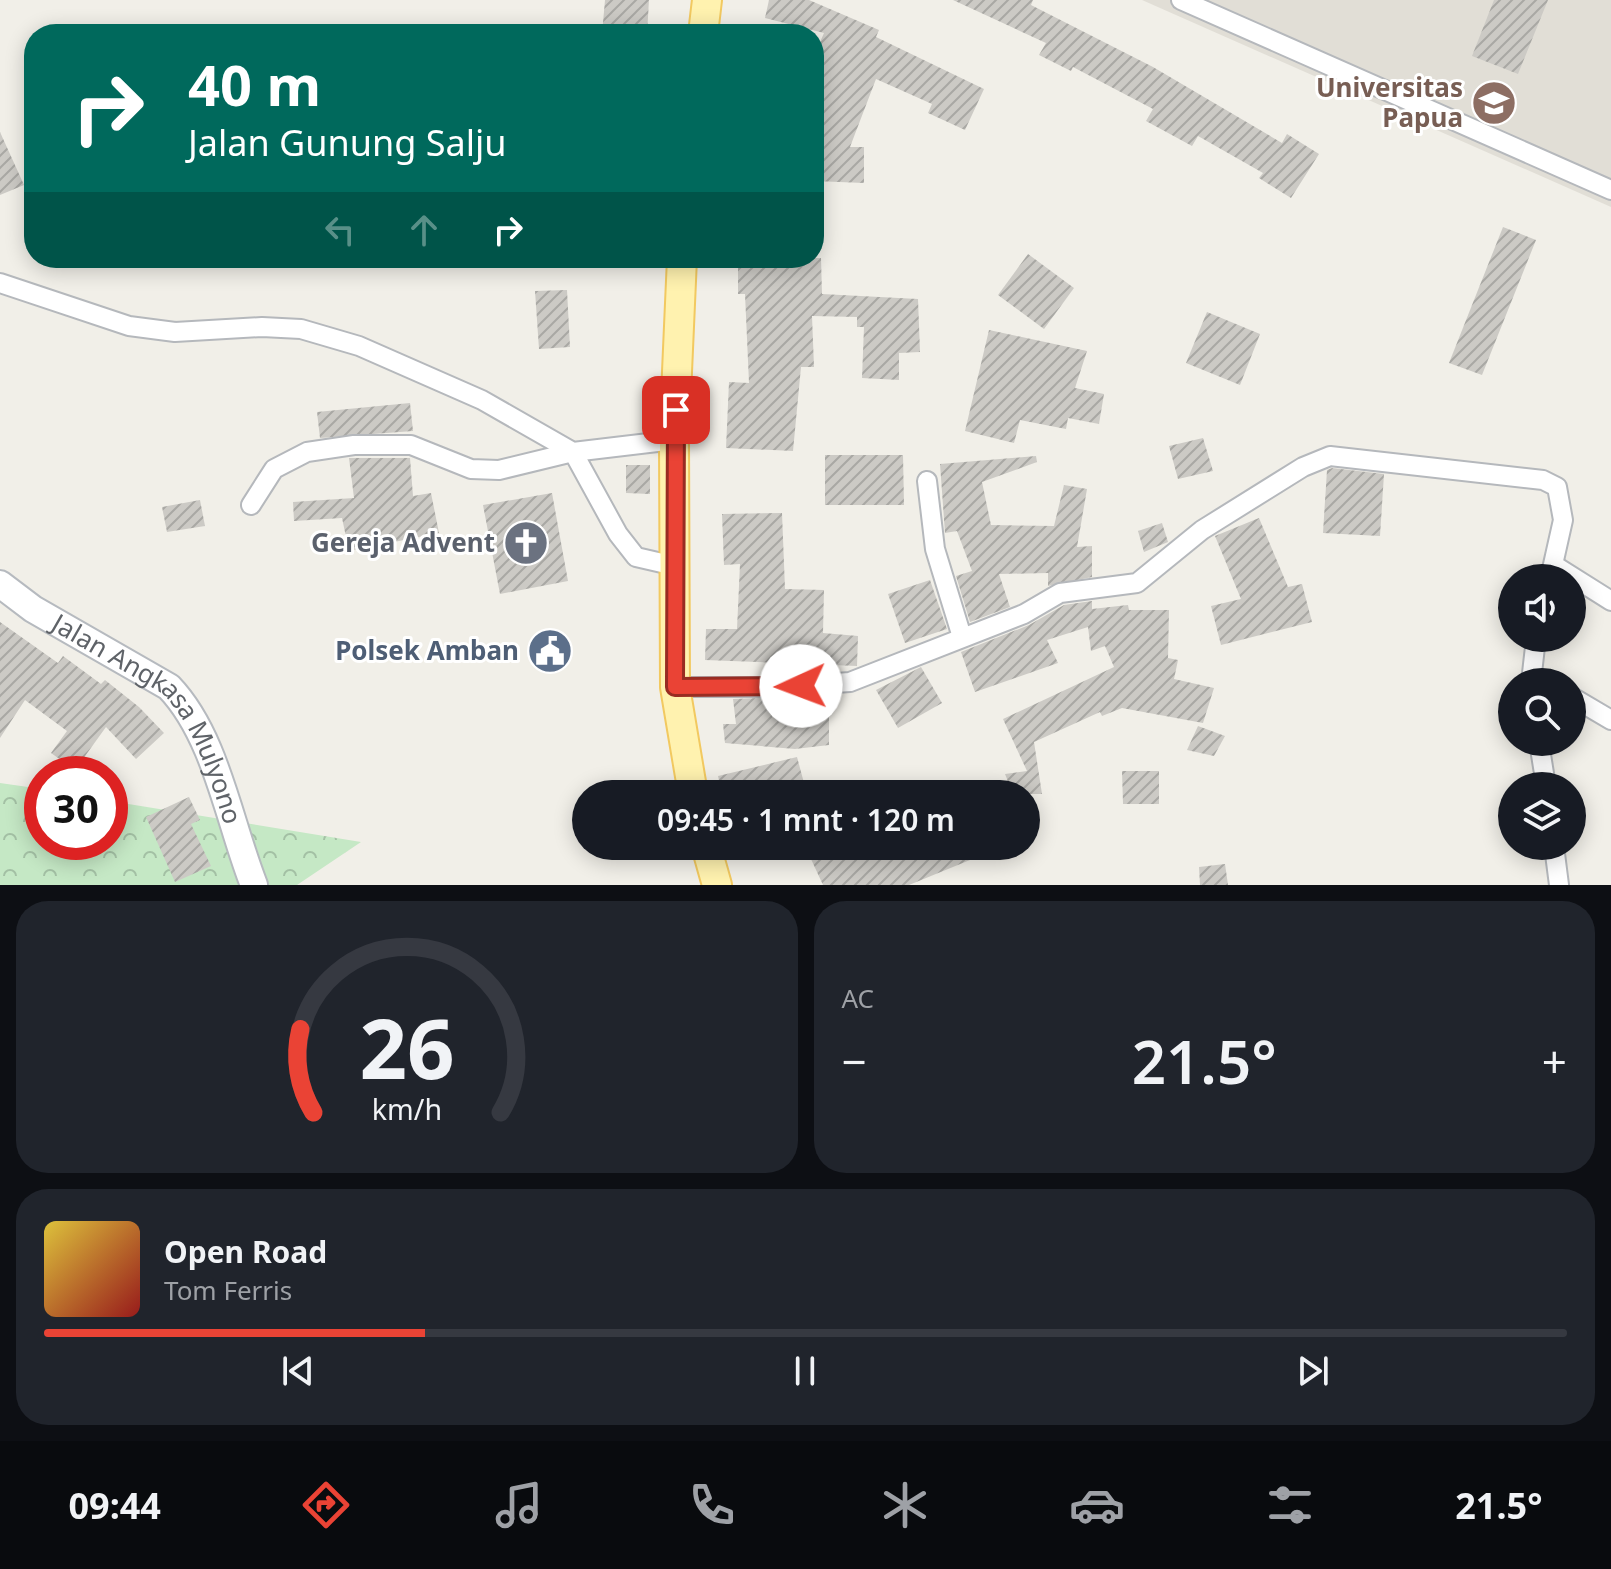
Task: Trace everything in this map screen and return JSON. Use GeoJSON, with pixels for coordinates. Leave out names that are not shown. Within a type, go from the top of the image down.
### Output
{"type":"FeatureCollection","features":[{"type":"Feature","properties":{"kind":"main road"},"geometry":{"type":"LineString","coordinates":[[704,24],[707,0]]}},
{"type":"Feature","properties":{"kind":"main road"},"geometry":{"type":"LineString","coordinates":[[682,268],[674,440],[675,687],[691,780]]}},
{"type":"Feature","properties":{"kind":"main road","name":"Jalan Angkasa Mulyono"},"geometry":{"type":"LineString","coordinates":[[0,584],[33,609],[169,687],[187,705],[201,732],[254,885]]}},
{"type":"Feature","properties":{"kind":"main road"},"geometry":{"type":"LineString","coordinates":[[710,860],[717,885]]}},
{"type":"Feature","properties":{"kind":"street"},"geometry":{"type":"LineString","coordinates":[[1181,0],[1611,190]]}},
{"type":"Feature","properties":{"kind":"street"},"geometry":{"type":"LineString","coordinates":[[0,283],[129,326],[175,332],[262,327],[301,329],[359,346],[482,400],[573,452],[618,534],[636,557],[675,566]]}},
{"type":"Feature","properties":{"kind":"street"},"geometry":{"type":"LineString","coordinates":[[251,505],[274,469],[307,452],[354,445],[411,445],[471,469],[499,470],[573,452],[674,440]]}},
{"type":"Feature","properties":{"kind":"street"},"geometry":{"type":"LineString","coordinates":[[675,687],[776,687],[850,682],[909,662],[962,637],[1024,614],[1060,593],[1137,583],[1202,530],[1303,467],[1330,456],[1543,480],[1557,487],[1562,499],[1561,537],[1554,564]]}},
{"type":"Feature","properties":{"kind":"street"},"geometry":{"type":"LineString","coordinates":[[927,481],[935,549],[962,637]]}},
{"type":"Feature","properties":{"kind":"street"},"geometry":{"type":"LineString","coordinates":[[1586,589],[1611,601]]}},
{"type":"Feature","properties":{"kind":"street"},"geometry":{"type":"LineString","coordinates":[[1586,705],[1611,720]]}},
{"type":"Feature","properties":{"kind":"street"},"geometry":{"type":"LineString","coordinates":[[1556,860],[1559,885]]}},
{"type":"Feature","properties":{"kind":"shaded area","name":"Universitas Papua"},"geometry":{"type":"Polygon","coordinates":[[[1142,0],[1611,0],[1611,207],[1142,0]]]}},
{"type":"Feature","properties":{"kind":"green space"},"geometry":{"type":"Polygon","coordinates":[[[0,783],[24,786],[24,860],[128,860],[128,804],[361,842],[297,885],[0,885],[0,783]]]}},
{"type":"Feature","properties":{"kind":"building"},"geometry":{"type":"Polygon","coordinates":[[[605,0],[649,0],[648,24],[603,24],[605,0]]]}},
{"type":"Feature","properties":{"kind":"building"},"geometry":{"type":"Polygon","coordinates":[[[769,0],[809,0],[879,30],[876,37],[984,89],[965,130],[928,113],[932,104],[876,79],[850,147],[864,147],[864,183],[824,181],[824,24],[789,24],[765,18],[769,0]]]}},
{"type":"Feature","properties":{"kind":"building"},"geometry":{"type":"Polygon","coordinates":[[[953,0],[1033,0],[1031,5],[1153,67],[1282,143],[1287,134],[1319,154],[1291,198],[1259,178],[1263,173],[1198,136],[1192,146],[1146,121],[1153,109],[1073,67],[1071,71],[1039,55],[1046,43],[953,0]]]}},
{"type":"Feature","properties":{"kind":"building"},"geometry":{"type":"Polygon","coordinates":[[[1494,0],[1548,0],[1518,74],[1472,56],[1494,0]]]}},
{"type":"Feature","properties":{"kind":"building"},"geometry":{"type":"Polygon","coordinates":[[[0,132],[24,185],[0,195],[0,132]]]}},
{"type":"Feature","properties":{"kind":"building"},"geometry":{"type":"Polygon","coordinates":[[[1503,227],[1536,240],[1482,375],[1449,363],[1503,227]]]}},
{"type":"Feature","properties":{"kind":"building"},"geometry":{"type":"Polygon","coordinates":[[[1028,254],[1074,288],[1044,329],[998,295],[1028,254]]]}},
{"type":"Feature","properties":{"kind":"building"},"geometry":{"type":"Polygon","coordinates":[[[738,268],[821,268],[822,294],[918,299],[920,352],[899,353],[899,380],[862,378],[864,327],[857,327],[857,317],[812,316],[814,367],[801,367],[793,451],[726,448],[729,382],[749,383],[745,294],[738,294],[738,268]]]}},
{"type":"Feature","properties":{"kind":"building"},"geometry":{"type":"Polygon","coordinates":[[[567,290],[570,347],[539,349],[535,291],[567,290]]]}},
{"type":"Feature","properties":{"kind":"building"},"geometry":{"type":"Polygon","coordinates":[[[1207,312],[1260,334],[1240,385],[1186,363],[1207,312]]]}},
{"type":"Feature","properties":{"kind":"building"},"geometry":{"type":"Polygon","coordinates":[[[989,330],[1087,351],[1075,388],[1104,394],[1099,424],[1068,418],[1066,429],[1020,420],[1014,443],[965,431],[989,330]]]}},
{"type":"Feature","properties":{"kind":"building"},"geometry":{"type":"Polygon","coordinates":[[[410,403],[413,431],[320,438],[317,412],[410,403]]]}},
{"type":"Feature","properties":{"kind":"building"},"geometry":{"type":"Polygon","coordinates":[[[1203,438],[1213,471],[1178,479],[1169,446],[1203,438]]]}},
{"type":"Feature","properties":{"kind":"building"},"geometry":{"type":"Polygon","coordinates":[[[825,455],[903,455],[904,505],[825,505],[825,455]]]}},
{"type":"Feature","properties":{"kind":"building"},"geometry":{"type":"Polygon","coordinates":[[[1036,456],[1037,462],[982,482],[991,525],[1054,526],[1064,485],[1087,489],[1077,547],[1092,546],[1092,577],[1048,586],[1048,573],[999,574],[1010,607],[970,622],[956,576],[972,571],[957,531],[945,533],[940,464],[1036,456]]]}},
{"type":"Feature","properties":{"kind":"building"},"geometry":{"type":"Polygon","coordinates":[[[349,458],[410,458],[413,496],[431,493],[439,533],[349,551],[342,518],[294,521],[293,502],[354,498],[349,458]]]}},
{"type":"Feature","properties":{"kind":"building"},"geometry":{"type":"Polygon","coordinates":[[[626,465],[650,465],[650,494],[626,493],[626,465]]]}},
{"type":"Feature","properties":{"kind":"building"},"geometry":{"type":"Polygon","coordinates":[[[1327,470],[1384,474],[1380,536],[1323,533],[1327,470]]]}},
{"type":"Feature","properties":{"kind":"building","name":"Gereja Advent"},"geometry":{"type":"Polygon","coordinates":[[[552,493],[568,581],[500,594],[483,505],[552,493]]]}},
{"type":"Feature","properties":{"kind":"building"},"geometry":{"type":"Polygon","coordinates":[[[200,500],[205,526],[167,532],[162,507],[200,500]]]}},
{"type":"Feature","properties":{"kind":"building"},"geometry":{"type":"Polygon","coordinates":[[[782,513],[785,589],[824,590],[823,633],[858,636],[857,666],[705,660],[706,629],[737,629],[740,564],[724,565],[722,514],[782,513]]]}},
{"type":"Feature","properties":{"kind":"building"},"geometry":{"type":"Polygon","coordinates":[[[1259,518],[1288,587],[1302,584],[1312,622],[1221,645],[1211,606],[1241,599],[1215,536],[1259,518]]]}},
{"type":"Feature","properties":{"kind":"building"},"geometry":{"type":"Polygon","coordinates":[[[1162,523],[1168,542],[1144,552],[1138,531],[1162,523]]]}},
{"type":"Feature","properties":{"kind":"building"},"geometry":{"type":"Polygon","coordinates":[[[930,580],[947,629],[905,643],[888,594],[930,580]]]}},
{"type":"Feature","properties":{"kind":"building"},"geometry":{"type":"Polygon","coordinates":[[[1092,601],[1092,609],[1128,605],[1129,610],[1169,610],[1168,658],[1178,660],[1174,679],[1214,688],[1203,723],[1122,708],[1102,716],[1100,712],[1034,742],[1040,780],[1007,780],[1005,774],[1027,771],[1003,719],[1114,667],[1105,646],[1091,651],[1088,627],[1047,640],[1058,663],[975,692],[961,652],[1029,625],[1064,605],[1092,601]]]}},
{"type":"Feature","properties":{"kind":"building"},"geometry":{"type":"Polygon","coordinates":[[[0,622],[58,663],[63,656],[101,684],[105,680],[139,707],[164,733],[136,759],[106,727],[85,756],[55,756],[51,753],[67,731],[25,700],[0,738],[0,622]]]}},
{"type":"Feature","properties":{"kind":"building","name":"Polsek Amban"},"geometry":{"type":"Polygon","coordinates":[[[565,638],[567,663],[536,664],[534,639],[565,638]]]}},
{"type":"Feature","properties":{"kind":"building"},"geometry":{"type":"Polygon","coordinates":[[[921,667],[942,703],[898,728],[876,690],[921,667]]]}},
{"type":"Feature","properties":{"kind":"building"},"geometry":{"type":"Polygon","coordinates":[[[829,695],[829,745],[795,749],[725,743],[723,724],[736,724],[733,699],[829,695]]]}},
{"type":"Feature","properties":{"kind":"building"},"geometry":{"type":"Polygon","coordinates":[[[1198,726],[1225,736],[1214,756],[1187,750],[1198,726]]]}},
{"type":"Feature","properties":{"kind":"building"},"geometry":{"type":"Polygon","coordinates":[[[797,757],[803,780],[719,780],[718,776],[797,757]]]}},
{"type":"Feature","properties":{"kind":"building"},"geometry":{"type":"Polygon","coordinates":[[[1122,771],[1159,771],[1159,804],[1123,804],[1122,771]]]}},
{"type":"Feature","properties":{"kind":"building"},"geometry":{"type":"Polygon","coordinates":[[[189,797],[200,820],[191,824],[211,866],[175,882],[146,817],[189,797]]]}},
{"type":"Feature","properties":{"kind":"building"},"geometry":{"type":"Polygon","coordinates":[[[811,860],[970,860],[909,885],[823,885],[811,860]]]}},
{"type":"Feature","properties":{"kind":"building"},"geometry":{"type":"Polygon","coordinates":[[[1225,864],[1228,885],[1200,885],[1199,867],[1225,864]]]}},
{"type":"Feature","properties":{"kind":"place","name":"Universitas Papua"},"geometry":{"type":"Point","coordinates":[1494,103]}},
{"type":"Feature","properties":{"kind":"place","name":"Gereja Advent"},"geometry":{"type":"Point","coordinates":[526,543]}},
{"type":"Feature","properties":{"kind":"place","name":"Polsek Amban"},"geometry":{"type":"Point","coordinates":[550,651]}},
{"type":"Feature","properties":{"kind":"route"},"geometry":{"type":"LineString","coordinates":[[676,410],[675,687],[801,686]]}}]}
